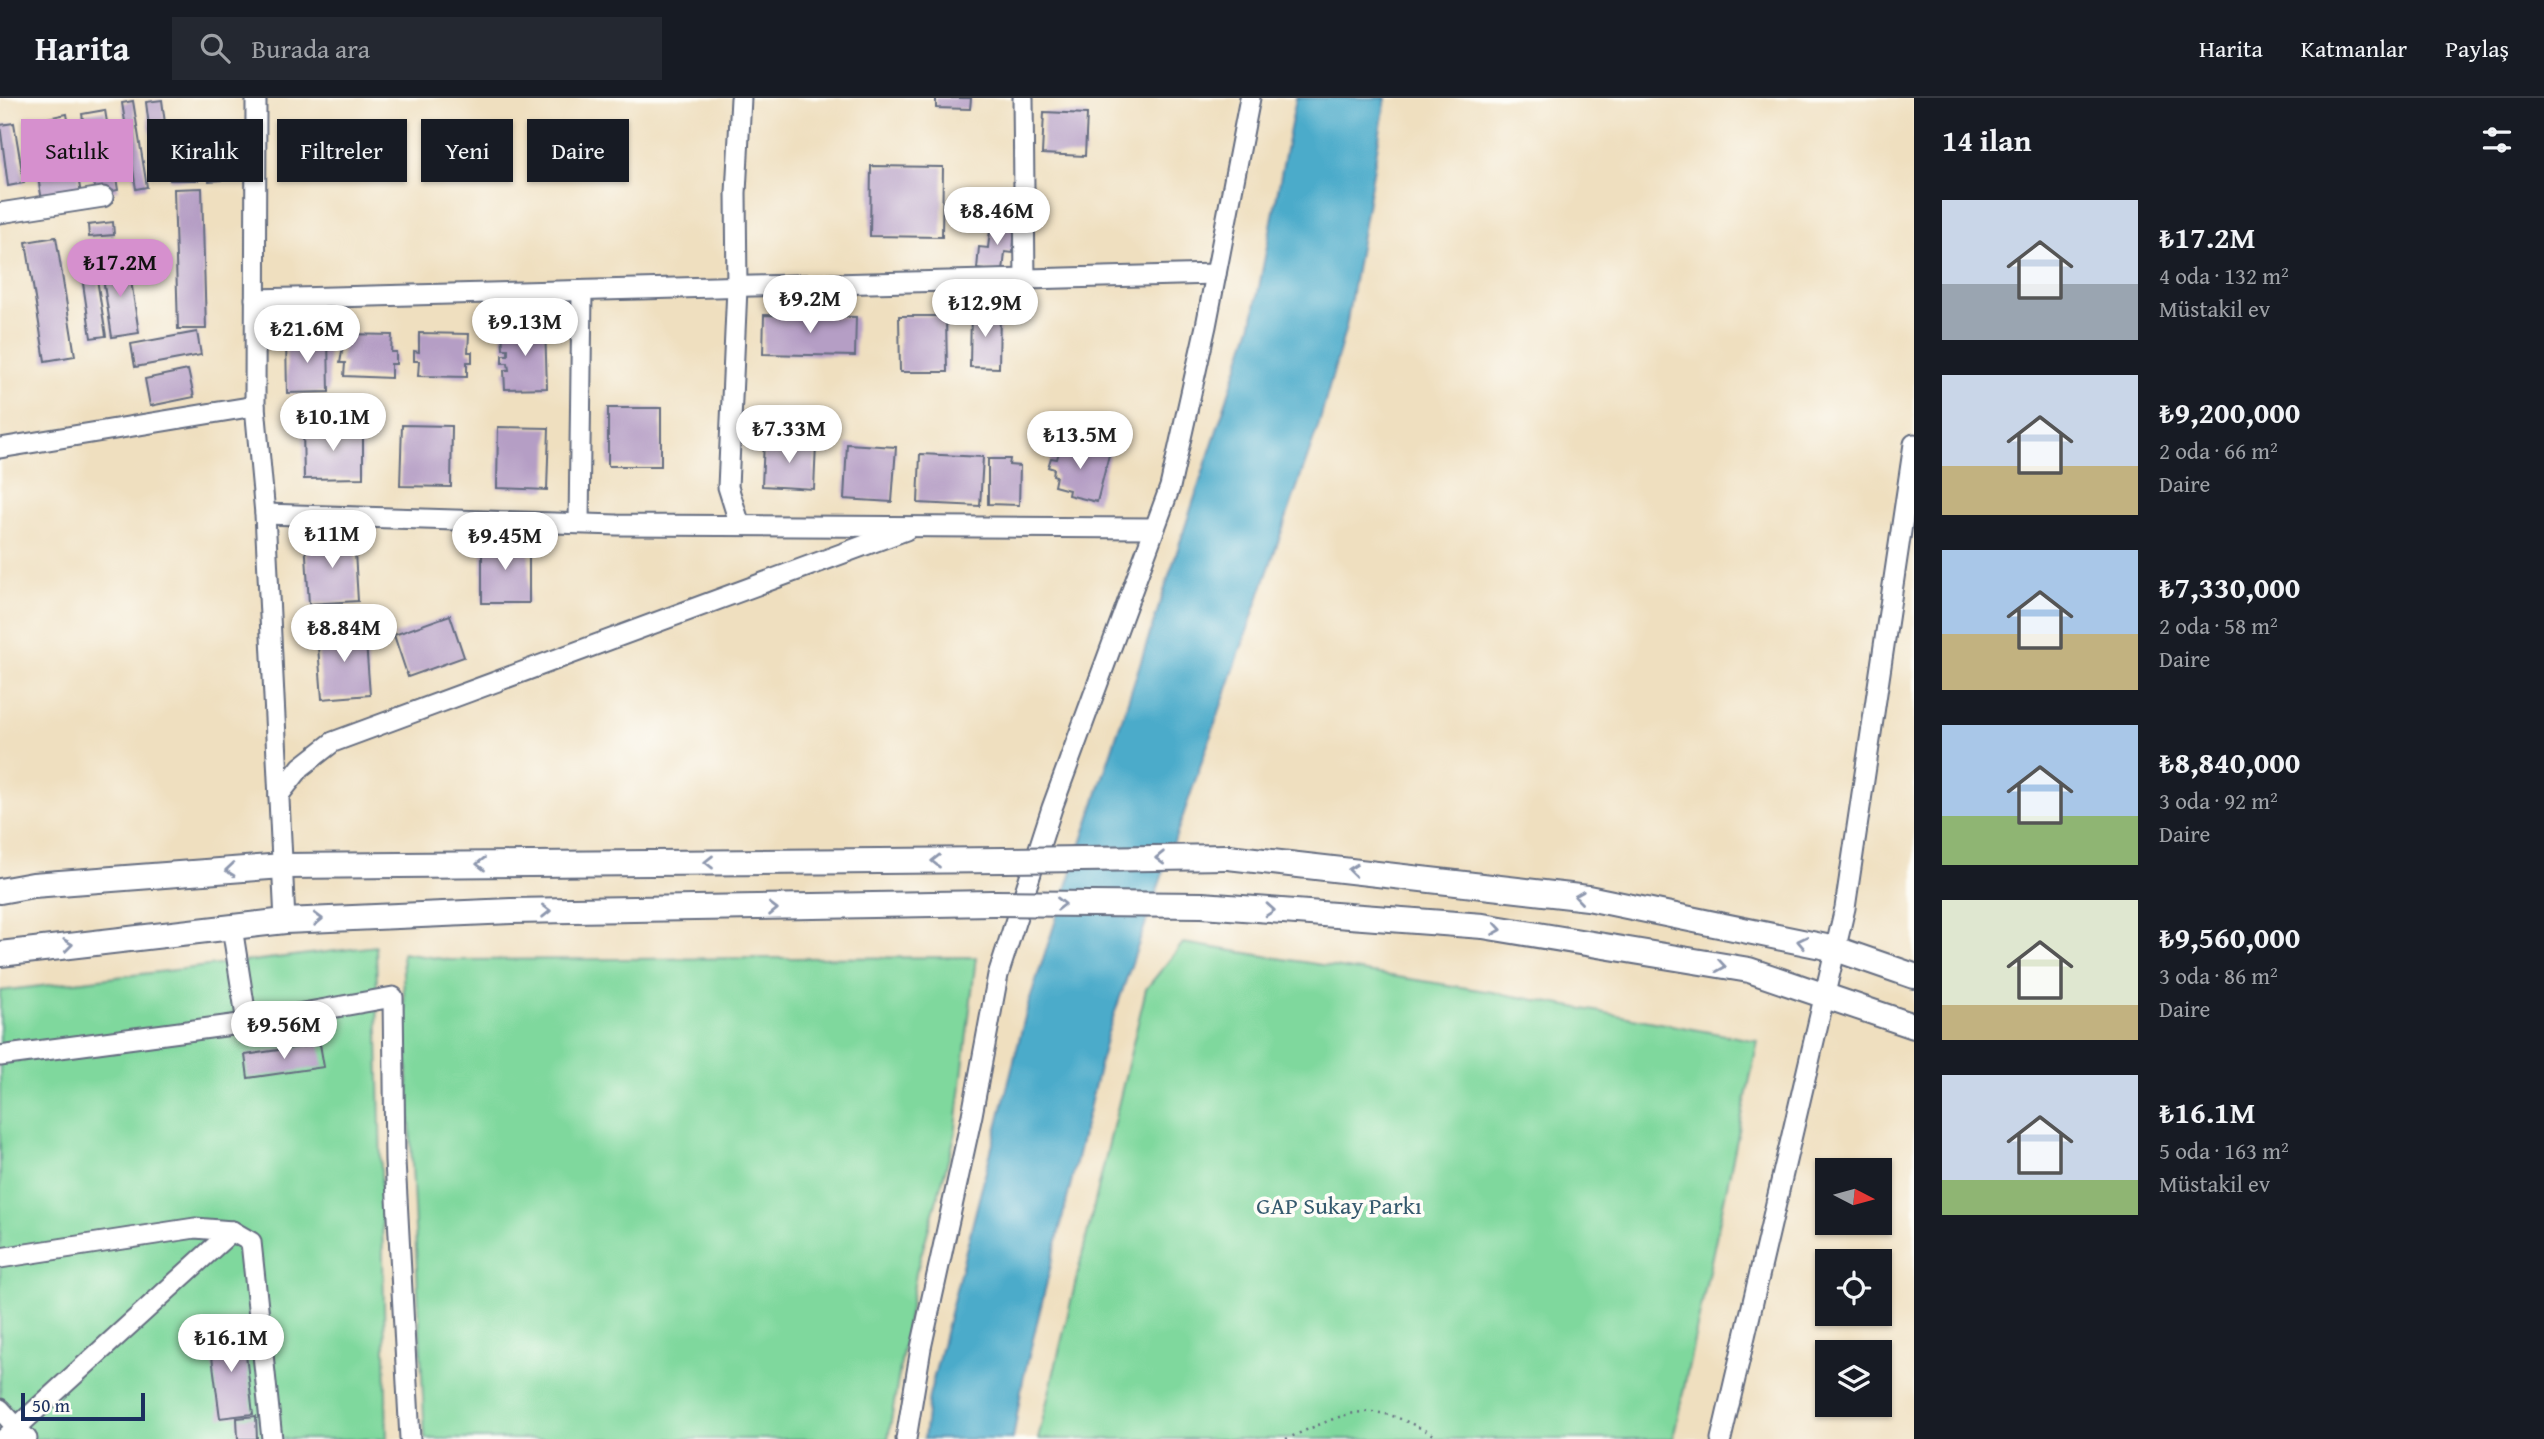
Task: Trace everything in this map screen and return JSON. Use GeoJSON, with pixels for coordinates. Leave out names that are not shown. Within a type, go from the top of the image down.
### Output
{"type":"FeatureCollection","features":[{"type":"Feature","properties":{"kind":"main road"},"geometry":{"type":"LineString","coordinates":[[0,891],[33,885],[283,866],[1228,857],[1588,898],[1836,949],[1914,976]]}},
{"type":"Feature","properties":{"kind":"main road"},"geometry":{"type":"LineString","coordinates":[[0,954],[285,921],[511,911],[993,903],[1202,905],[1483,926],[1749,970],[1914,1026]]}},
{"type":"Feature","properties":{"kind":"street"},"geometry":{"type":"LineString","coordinates":[[256,98],[255,406],[265,514],[285,921]]}},
{"type":"Feature","properties":{"kind":"street"},"geometry":{"type":"LineString","coordinates":[[740,525],[728,487],[737,288],[736,193],[741,98]]}},
{"type":"Feature","properties":{"kind":"street"},"geometry":{"type":"LineString","coordinates":[[1023,98],[1025,281]]}},
{"type":"Feature","properties":{"kind":"street"},"geometry":{"type":"LineString","coordinates":[[906,1439],[921,1348],[972,1115],[998,975],[1052,808],[1170,487],[1216,274],[1250,98]]}},
{"type":"Feature","properties":{"kind":"street"},"geometry":{"type":"LineString","coordinates":[[0,213],[103,197]]}},
{"type":"Feature","properties":{"kind":"street"},"geometry":{"type":"LineString","coordinates":[[255,299],[1216,274]]}},
{"type":"Feature","properties":{"kind":"street"},"geometry":{"type":"LineString","coordinates":[[579,523],[582,292]]}},
{"type":"Feature","properties":{"kind":"street"},"geometry":{"type":"LineString","coordinates":[[0,448],[255,406]]}},
{"type":"Feature","properties":{"kind":"street"},"geometry":{"type":"LineString","coordinates":[[1721,1439],[1845,908],[1914,443]]}},
{"type":"Feature","properties":{"kind":"street"},"geometry":{"type":"LineString","coordinates":[[265,514],[579,523],[1155,528]]}},
{"type":"Feature","properties":{"kind":"street"},"geometry":{"type":"LineString","coordinates":[[279,795],[301,767],[333,742],[916,526]]}},
{"type":"Feature","properties":{"kind":"street"},"geometry":{"type":"LineString","coordinates":[[232,926],[247,1023]]}},
{"type":"Feature","properties":{"kind":"street"},"geometry":{"type":"LineString","coordinates":[[0,1056],[247,1023],[393,997],[395,1161],[410,1439]]}},
{"type":"Feature","properties":{"kind":"street"},"geometry":{"type":"LineString","coordinates":[[0,1258],[195,1228],[232,1231],[251,1242],[272,1439]]}},
{"type":"Feature","properties":{"kind":"street"},"geometry":{"type":"LineString","coordinates":[[0,1409],[16,1435],[232,1231]]}},
{"type":"Feature","properties":{"kind":"path"},"geometry":{"type":"LineString","coordinates":[[1286,1439],[1341,1415],[1371,1410],[1403,1418],[1440,1439]]}},
{"type":"Feature","properties":{"kind":"green space","name":"GAP Sukay Parkı"},"geometry":{"type":"Polygon","coordinates":[[[1183,943],[1492,992],[1758,1041],[1673,1439],[1038,1439],[1146,989],[1183,943]]]}},
{"type":"Feature","properties":{"kind":"green space"},"geometry":{"type":"Polygon","coordinates":[[[376,946],[387,1439],[0,1439],[0,991],[376,946]]]}},
{"type":"Feature","properties":{"kind":"green space"},"geometry":{"type":"Polygon","coordinates":[[[402,953],[450,960],[976,957],[955,1136],[916,1273],[888,1439],[425,1439],[402,953]]]}},
{"type":"Feature","properties":{"kind":"water"},"geometry":{"type":"Polygon","coordinates":[[[1296,98],[1386,98],[1346,327],[1319,424],[1107,1035],[1023,1380],[1013,1439],[924,1439],[929,1396],[1028,1005],[1252,323],[1296,98]]]}},
{"type":"Feature","properties":{"kind":"building"},"geometry":{"type":"Polygon","coordinates":[[[936,98],[971,98],[970,109],[936,108],[936,98]]]}},
{"type":"Feature","properties":{"kind":"building"},"geometry":{"type":"Polygon","coordinates":[[[162,100],[164,119],[148,119],[146,102],[162,100]]]}},
{"type":"Feature","properties":{"kind":"building"},"geometry":{"type":"Polygon","coordinates":[[[133,101],[147,187],[136,189],[133,171],[133,119],[125,119],[122,103],[133,101]]]}},
{"type":"Feature","properties":{"kind":"building"},"geometry":{"type":"Polygon","coordinates":[[[105,110],[106,119],[83,119],[82,114],[105,110]]]}},
{"type":"Feature","properties":{"kind":"building"},"geometry":{"type":"Polygon","coordinates":[[[1044,112],[1087,114],[1085,156],[1042,154],[1044,112]]]}},
{"type":"Feature","properties":{"kind":"building"},"geometry":{"type":"Polygon","coordinates":[[[67,114],[68,119],[43,119],[67,114]]]}},
{"type":"Feature","properties":{"kind":"building"},"geometry":{"type":"Polygon","coordinates":[[[14,123],[21,182],[24,183],[8,186],[0,125],[14,123]]]}},
{"type":"Feature","properties":{"kind":"building"},"geometry":{"type":"Polygon","coordinates":[[[871,166],[943,167],[942,237],[870,236],[871,166]]]}},
{"type":"Feature","properties":{"kind":"building"},"geometry":{"type":"Polygon","coordinates":[[[39,182],[79,182],[81,194],[42,200],[39,182]]]}},
{"type":"Feature","properties":{"kind":"building"},"geometry":{"type":"Polygon","coordinates":[[[94,182],[117,182],[118,190],[96,194],[94,182]]]}},
{"type":"Feature","properties":{"kind":"building"},"geometry":{"type":"Polygon","coordinates":[[[202,188],[206,329],[178,329],[174,189],[202,188]]]}},
{"type":"Feature","properties":{"kind":"building"},"geometry":{"type":"Polygon","coordinates":[[[113,222],[114,235],[89,237],[88,225],[113,222]]]}},
{"type":"Feature","properties":{"kind":"building"},"geometry":{"type":"Polygon","coordinates":[[[991,222],[1015,224],[1013,253],[1005,252],[1003,272],[977,269],[979,247],[988,248],[991,222]]]}},
{"type":"Feature","properties":{"kind":"building"},"geometry":{"type":"Polygon","coordinates":[[[56,237],[75,356],[45,361],[26,242],[56,237]]]}},
{"type":"Feature","properties":{"kind":"building"},"geometry":{"type":"Polygon","coordinates":[[[94,260],[106,336],[91,338],[80,263],[94,260]]]}},
{"type":"Feature","properties":{"kind":"building"},"geometry":{"type":"Polygon","coordinates":[[[128,261],[139,333],[112,337],[101,265],[128,261]]]}},
{"type":"Feature","properties":{"kind":"building"},"geometry":{"type":"Polygon","coordinates":[[[971,310],[1000,310],[999,368],[970,367],[971,310]]]}},
{"type":"Feature","properties":{"kind":"building"},"geometry":{"type":"Polygon","coordinates":[[[764,315],[856,317],[855,356],[763,354],[764,315]]]}},
{"type":"Feature","properties":{"kind":"building"},"geometry":{"type":"Polygon","coordinates":[[[899,316],[946,316],[947,372],[900,372],[899,316]]]}},
{"type":"Feature","properties":{"kind":"building"},"geometry":{"type":"Polygon","coordinates":[[[545,327],[547,388],[505,389],[504,370],[509,370],[508,363],[502,363],[502,355],[508,355],[508,349],[503,349],[502,328],[545,327]]]}},
{"type":"Feature","properties":{"kind":"building"},"geometry":{"type":"Polygon","coordinates":[[[197,332],[201,355],[135,367],[131,344],[197,332]]]}},
{"type":"Feature","properties":{"kind":"building"},"geometry":{"type":"Polygon","coordinates":[[[419,333],[469,334],[468,352],[472,352],[472,362],[467,362],[467,377],[418,376],[419,361],[414,361],[414,351],[419,352],[419,333]]]}},
{"type":"Feature","properties":{"kind":"building"},"geometry":{"type":"Polygon","coordinates":[[[345,334],[392,335],[391,352],[396,352],[396,364],[391,364],[391,378],[344,376],[345,363],[340,363],[345,334]]]}},
{"type":"Feature","properties":{"kind":"building"},"geometry":{"type":"Polygon","coordinates":[[[286,337],[328,337],[329,392],[287,393],[286,337]]]}},
{"type":"Feature","properties":{"kind":"building"},"geometry":{"type":"Polygon","coordinates":[[[188,370],[194,397],[150,406],[145,379],[188,370]]]}},
{"type":"Feature","properties":{"kind":"building"},"geometry":{"type":"Polygon","coordinates":[[[608,408],[661,408],[661,466],[608,466],[608,408]]]}},
{"type":"Feature","properties":{"kind":"building"},"geometry":{"type":"Polygon","coordinates":[[[402,425],[452,426],[451,487],[400,486],[402,425]]]}},
{"type":"Feature","properties":{"kind":"building"},"geometry":{"type":"Polygon","coordinates":[[[363,427],[363,478],[304,479],[303,428],[363,427]]]}},
{"type":"Feature","properties":{"kind":"building"},"geometry":{"type":"Polygon","coordinates":[[[498,427],[549,428],[547,490],[497,488],[498,427]]]}},
{"type":"Feature","properties":{"kind":"building"},"geometry":{"type":"Polygon","coordinates":[[[764,441],[816,444],[814,489],[762,486],[764,441]]]}},
{"type":"Feature","properties":{"kind":"building"},"geometry":{"type":"Polygon","coordinates":[[[1066,443],[1110,451],[1097,502],[1068,495],[1069,490],[1054,486],[1054,469],[1048,467],[1051,458],[1057,459],[1059,452],[1064,453],[1066,443]]]}},
{"type":"Feature","properties":{"kind":"building"},"geometry":{"type":"Polygon","coordinates":[[[847,444],[896,447],[892,502],[844,499],[847,444]]]}},
{"type":"Feature","properties":{"kind":"building"},"geometry":{"type":"Polygon","coordinates":[[[920,454],[983,457],[980,506],[918,503],[920,454]]]}},
{"type":"Feature","properties":{"kind":"building"},"geometry":{"type":"Polygon","coordinates":[[[988,459],[1010,459],[1009,465],[1020,466],[1019,505],[988,504],[988,459]]]}},
{"type":"Feature","properties":{"kind":"building"},"geometry":{"type":"Polygon","coordinates":[[[354,536],[358,601],[309,604],[305,539],[354,536]]]}},
{"type":"Feature","properties":{"kind":"building"},"geometry":{"type":"Polygon","coordinates":[[[482,540],[529,540],[529,603],[482,603],[482,540]]]}},
{"type":"Feature","properties":{"kind":"building"},"geometry":{"type":"Polygon","coordinates":[[[450,615],[464,657],[408,677],[394,635],[450,615]]]}},
{"type":"Feature","properties":{"kind":"building"},"geometry":{"type":"Polygon","coordinates":[[[365,629],[370,695],[322,699],[317,633],[365,629]]]}},
{"type":"Feature","properties":{"kind":"building"},"geometry":{"type":"Polygon","coordinates":[[[320,1044],[324,1067],[248,1078],[245,1055],[320,1044]]]}},
{"type":"Feature","properties":{"kind":"building"},"geometry":{"type":"Polygon","coordinates":[[[243,1329],[253,1414],[220,1418],[209,1334],[243,1329]]]}},
{"type":"Feature","properties":{"kind":"building"},"geometry":{"type":"Polygon","coordinates":[[[256,1416],[257,1439],[238,1439],[237,1418],[256,1416]]]}}]}
